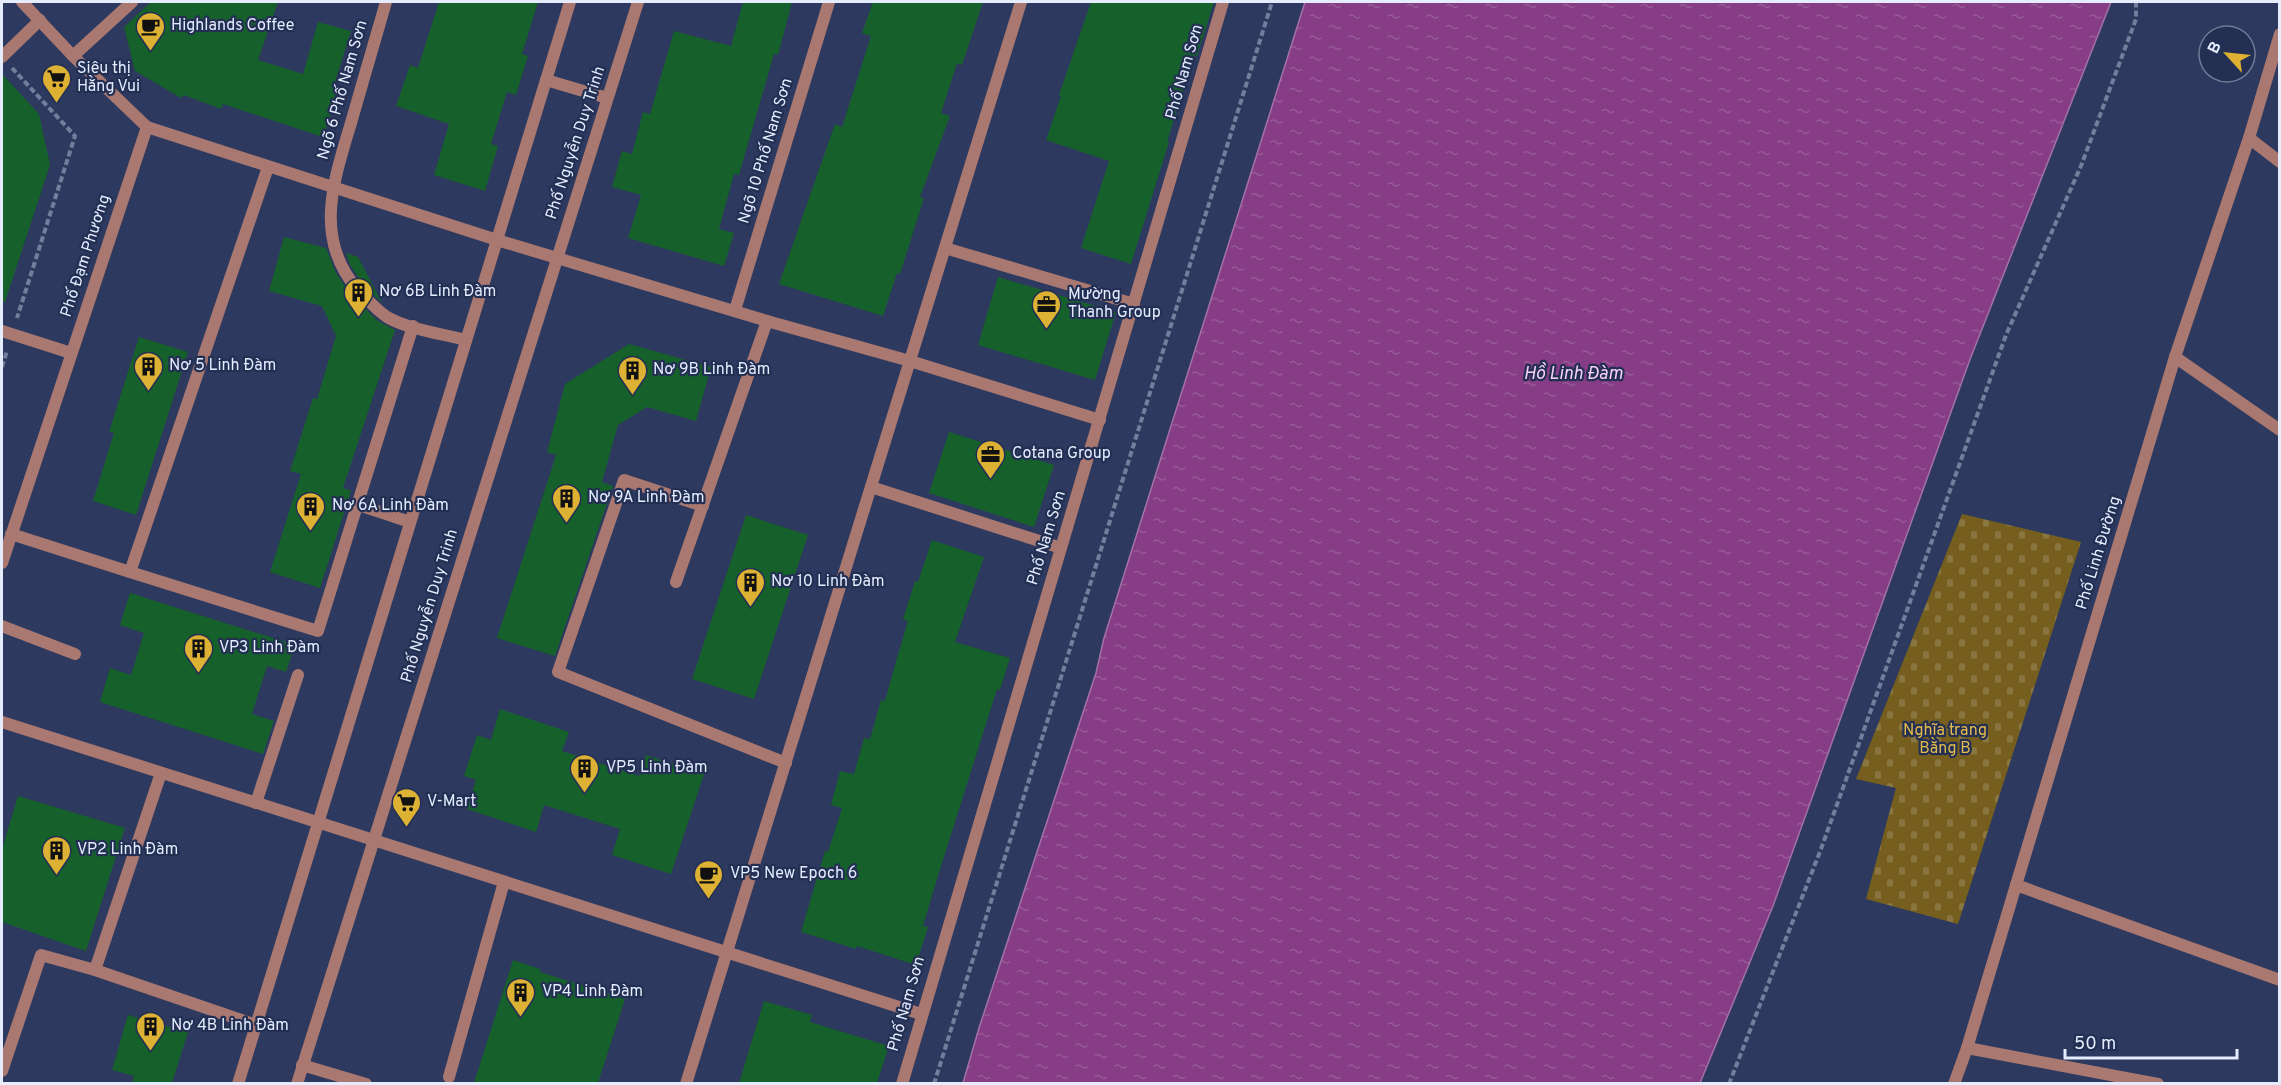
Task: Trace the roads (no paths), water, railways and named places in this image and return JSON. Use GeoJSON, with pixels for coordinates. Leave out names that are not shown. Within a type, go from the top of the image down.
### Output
{"type":"FeatureCollection","features":[{"type":"Feature","properties":{"kind":"street"},"geometry":{"type":"LineString","coordinates":[[22,2],[73,56],[147,127],[497,240],[767,321],[910,361],[1100,420]]}},
{"type":"Feature","properties":{"kind":"street"},"geometry":{"type":"LineString","coordinates":[[73,56],[132,2]]}},
{"type":"Feature","properties":{"kind":"street","name":"Ngõ 6 Phố Nam Sơn"},"geometry":{"type":"LineString","coordinates":[[383,2],[333,188],[330,224],[338,257],[349,279],[364,297],[388,317],[466,340]]}},
{"type":"Feature","properties":{"kind":"street"},"geometry":{"type":"LineString","coordinates":[[238,1083],[570,2]]}},
{"type":"Feature","properties":{"kind":"street","name":"Phố Nguyễn Duy Trinh"},"geometry":{"type":"LineString","coordinates":[[297,1083],[638,2]]}},
{"type":"Feature","properties":{"kind":"street","name":"Ngõ 10 Phố Nam Sơn"},"geometry":{"type":"LineString","coordinates":[[735,310],[829,2]]}},
{"type":"Feature","properties":{"kind":"street"},"geometry":{"type":"LineString","coordinates":[[687,1083],[1021,2]]}},
{"type":"Feature","properties":{"kind":"street","name":"Phố Nam Sơn"},"geometry":{"type":"LineString","coordinates":[[902,1083],[1223,2]]}},
{"type":"Feature","properties":{"kind":"street"},"geometry":{"type":"LineString","coordinates":[[2,57],[40,20]]}},
{"type":"Feature","properties":{"kind":"street","name":"Phố Linh Đường"},"geometry":{"type":"LineString","coordinates":[[1954,1083],[1967,1048],[2175,357],[2249,138],[2280,34]]}},
{"type":"Feature","properties":{"kind":"street"},"geometry":{"type":"LineString","coordinates":[[546,80],[607,98]]}},
{"type":"Feature","properties":{"kind":"street","name":"Phố Đạm Phương"},"geometry":{"type":"LineString","coordinates":[[2,563],[147,127]]}},
{"type":"Feature","properties":{"kind":"street"},"geometry":{"type":"LineString","coordinates":[[2249,138],[2280,162]]}},
{"type":"Feature","properties":{"kind":"street"},"geometry":{"type":"LineString","coordinates":[[130,572],[268,166]]}},
{"type":"Feature","properties":{"kind":"street"},"geometry":{"type":"LineString","coordinates":[[945,248],[1134,304]]}},
{"type":"Feature","properties":{"kind":"street"},"geometry":{"type":"LineString","coordinates":[[676,582],[767,321]]}},
{"type":"Feature","properties":{"kind":"street"},"geometry":{"type":"LineString","coordinates":[[11,534],[318,631],[413,326]]}},
{"type":"Feature","properties":{"kind":"street"},"geometry":{"type":"LineString","coordinates":[[7,333],[71,353]]}},
{"type":"Feature","properties":{"kind":"street"},"geometry":{"type":"LineString","coordinates":[[2175,357],[2280,430]]}},
{"type":"Feature","properties":{"kind":"street"},"geometry":{"type":"LineString","coordinates":[[703,506],[624,480],[558,672],[786,763]]}},
{"type":"Feature","properties":{"kind":"street"},"geometry":{"type":"LineString","coordinates":[[871,487],[1061,548]]}},
{"type":"Feature","properties":{"kind":"street"},"geometry":{"type":"LineString","coordinates":[[356,504],[410,522]]}},
{"type":"Feature","properties":{"kind":"street"},"geometry":{"type":"LineString","coordinates":[[2,626],[75,654]]}},
{"type":"Feature","properties":{"kind":"street"},"geometry":{"type":"LineString","coordinates":[[256,803],[298,675]]}},
{"type":"Feature","properties":{"kind":"street"},"geometry":{"type":"LineString","coordinates":[[2,722],[921,1014]]}},
{"type":"Feature","properties":{"kind":"street"},"geometry":{"type":"LineString","coordinates":[[95,970],[161,773]]}},
{"type":"Feature","properties":{"kind":"street"},"geometry":{"type":"LineString","coordinates":[[449,1077],[504,882]]}},
{"type":"Feature","properties":{"kind":"street"},"geometry":{"type":"LineString","coordinates":[[2016,885],[2280,980]]}},
{"type":"Feature","properties":{"kind":"street"},"geometry":{"type":"LineString","coordinates":[[2,1071],[41,955],[95,970],[256,1025]]}},
{"type":"Feature","properties":{"kind":"street"},"geometry":{"type":"LineString","coordinates":[[1967,1048],[2158,1083]]}},
{"type":"Feature","properties":{"kind":"street"},"geometry":{"type":"LineString","coordinates":[[302,1065],[366,1083]]}},
{"type":"Feature","properties":{"kind":"water","name":"Hồ Linh Đàm"},"geometry":{"type":"Polygon","coordinates":[[[1305,2],[2111,2],[1969,362],[1773,906],[1700,1083],[963,1083],[1096,673],[1104,638],[1305,2]]]}},
{"type":"Feature","properties":{"kind":"place","name":"Highlands Coffee"},"geometry":{"type":"Point","coordinates":[150,52]}},
{"type":"Feature","properties":{"kind":"place","name":"Siêu thị Hằng Vui"},"geometry":{"type":"Point","coordinates":[56,104]}},
{"type":"Feature","properties":{"kind":"place","name":"Nơ 6B Linh Đàm"},"geometry":{"type":"Point","coordinates":[358,318]}},
{"type":"Feature","properties":{"kind":"place","name":"Mường Thanh Group"},"geometry":{"type":"Point","coordinates":[1047,330]}},
{"type":"Feature","properties":{"kind":"place","name":"Nơ 5 Linh Đàm"},"geometry":{"type":"Point","coordinates":[148,392]}},
{"type":"Feature","properties":{"kind":"place","name":"Nơ 9B Linh Đàm"},"geometry":{"type":"Point","coordinates":[632,396]}},
{"type":"Feature","properties":{"kind":"place","name":"Cotana Group"},"geometry":{"type":"Point","coordinates":[991,480]}},
{"type":"Feature","properties":{"kind":"place","name":"Nơ 9A Linh Đàm"},"geometry":{"type":"Point","coordinates":[567,524]}},
{"type":"Feature","properties":{"kind":"place","name":"Nơ 6A Linh Đàm"},"geometry":{"type":"Point","coordinates":[311,532]}},
{"type":"Feature","properties":{"kind":"place","name":"Nơ 10 Linh Đàm"},"geometry":{"type":"Point","coordinates":[750,608]}},
{"type":"Feature","properties":{"kind":"place","name":"VP3 Linh Đàm"},"geometry":{"type":"Point","coordinates":[198,674]}},
{"type":"Feature","properties":{"kind":"place","name":"VP5 Linh Đàm"},"geometry":{"type":"Point","coordinates":[585,794]}},
{"type":"Feature","properties":{"kind":"place","name":"V-Mart"},"geometry":{"type":"Point","coordinates":[406,828]}},
{"type":"Feature","properties":{"kind":"place","name":"VP2 Linh Đàm"},"geometry":{"type":"Point","coordinates":[56,876]}},
{"type":"Feature","properties":{"kind":"place","name":"VP5 New Epoch 6"},"geometry":{"type":"Point","coordinates":[709,900]}},
{"type":"Feature","properties":{"kind":"place","name":"VP4 Linh Đàm"},"geometry":{"type":"Point","coordinates":[521,1018]}},
{"type":"Feature","properties":{"kind":"place","name":"Nơ 4B Linh Đàm"},"geometry":{"type":"Point","coordinates":[150,1052]}},
{"type":"Feature","properties":{"kind":"park label","name":"Nghĩa trang Bằng B"},"geometry":{"type":"Point","coordinates":[1945,740]}}]}
